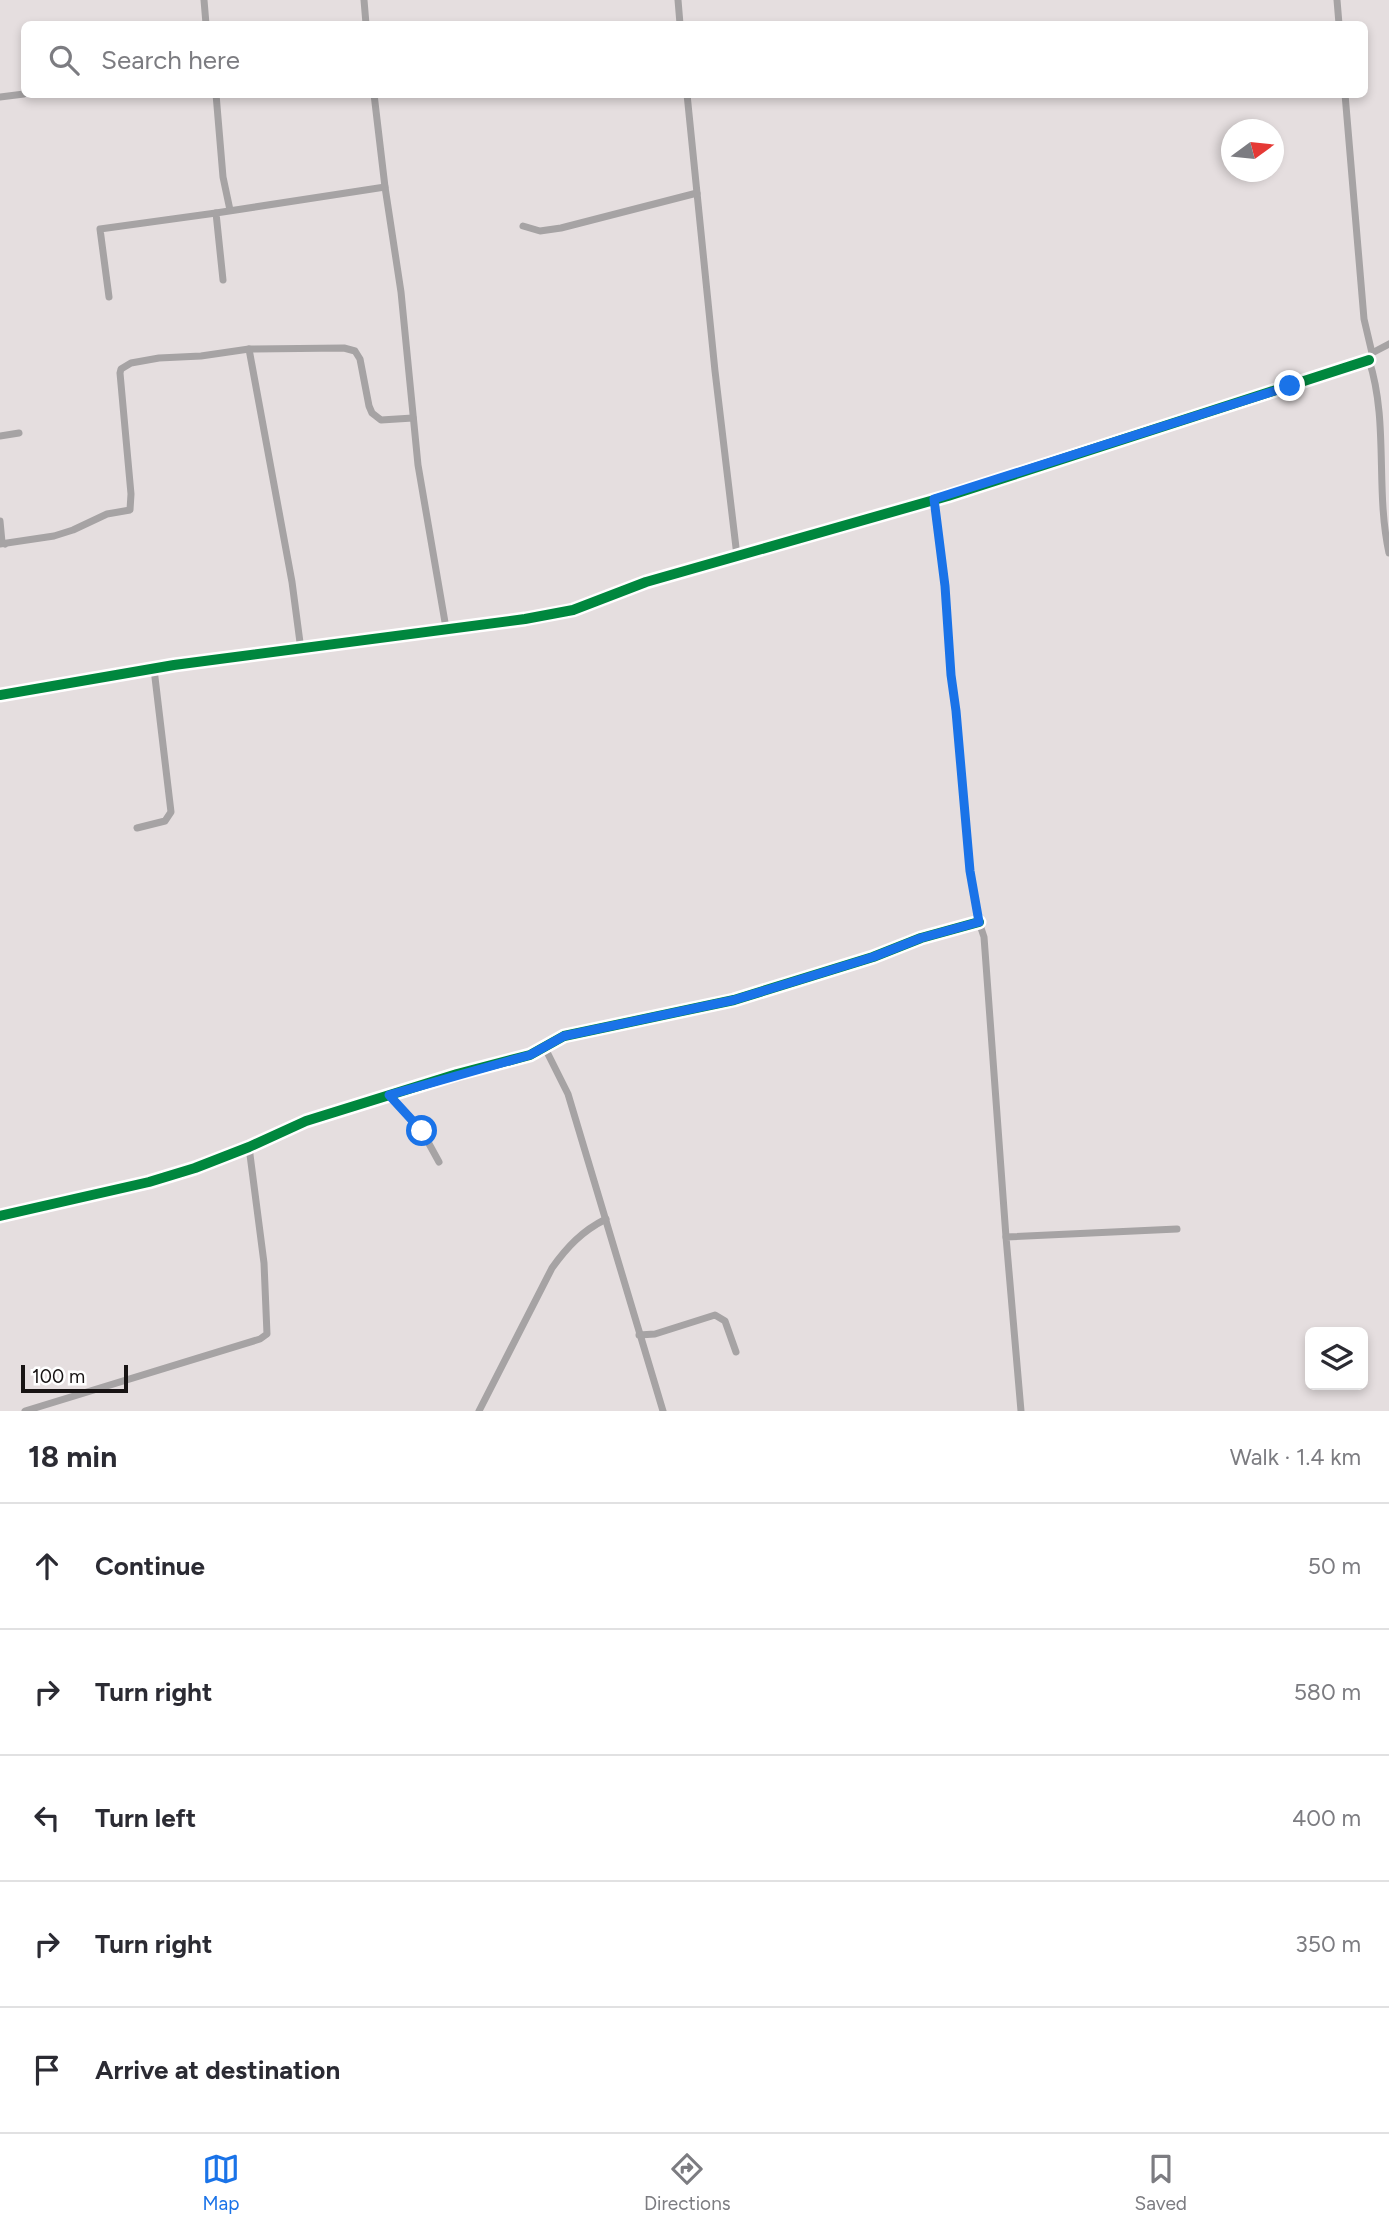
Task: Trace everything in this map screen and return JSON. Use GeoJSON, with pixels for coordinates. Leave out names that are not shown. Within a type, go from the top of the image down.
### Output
{"type":"FeatureCollection","features":[{"type":"Feature","properties":{"kind":"street"},"geometry":{"type":"LineString","coordinates":[[204,0],[206,21]]}},
{"type":"Feature","properties":{"kind":"street"},"geometry":{"type":"LineString","coordinates":[[364,0],[366,21]]}},
{"type":"Feature","properties":{"kind":"street"},"geometry":{"type":"LineString","coordinates":[[678,0],[680,21]]}},
{"type":"Feature","properties":{"kind":"street"},"geometry":{"type":"LineString","coordinates":[[1337,0],[1339,21]]}},
{"type":"Feature","properties":{"kind":"street"},"geometry":{"type":"LineString","coordinates":[[0,97],[21,94]]}},
{"type":"Feature","properties":{"kind":"street"},"geometry":{"type":"LineString","coordinates":[[216,98],[223,177],[230,210]]}},
{"type":"Feature","properties":{"kind":"street"},"geometry":{"type":"LineString","coordinates":[[374,98],[401,292],[418,465],[446,628]]}},
{"type":"Feature","properties":{"kind":"street"},"geometry":{"type":"LineString","coordinates":[[687,98],[737,556]]}},
{"type":"Feature","properties":{"kind":"street"},"geometry":{"type":"LineString","coordinates":[[1345,98],[1364,319],[1377,389],[1383,514],[1389,553]]}},
{"type":"Feature","properties":{"kind":"street"},"geometry":{"type":"LineString","coordinates":[[109,297],[100,229],[385,187]]}},
{"type":"Feature","properties":{"kind":"street"},"geometry":{"type":"LineString","coordinates":[[523,226],[540,231],[561,228],[696,193]]}},
{"type":"Feature","properties":{"kind":"street"},"geometry":{"type":"LineString","coordinates":[[216,213],[223,280]]}},
{"type":"Feature","properties":{"kind":"street"},"geometry":{"type":"LineString","coordinates":[[0,695],[154,668],[301,650],[573,610],[646,582],[934,499],[1371,357],[1389,346]]}},
{"type":"Feature","properties":{"kind":"street"},"geometry":{"type":"LineString","coordinates":[[0,521],[3,544],[54,536],[107,514],[130,510],[121,369],[131,363],[248,349],[327,347],[355,351],[360,359],[372,413],[381,420],[412,418]]}},
{"type":"Feature","properties":{"kind":"street"},"geometry":{"type":"LineString","coordinates":[[248,349],[292,582],[301,650]]}},
{"type":"Feature","properties":{"kind":"street"},"geometry":{"type":"LineString","coordinates":[[0,436],[19,433]]}},
{"type":"Feature","properties":{"kind":"street"},"geometry":{"type":"LineString","coordinates":[[934,499],[945,586],[970,871],[984,937],[988,974],[1021,1411]]}},
{"type":"Feature","properties":{"kind":"street"},"geometry":{"type":"LineString","coordinates":[[136,828],[165,821],[171,812],[154,668]]}},
{"type":"Feature","properties":{"kind":"street"},"geometry":{"type":"LineString","coordinates":[[0,1216],[149,1182],[249,1147],[306,1121],[530,1055],[564,1036],[734,1000],[873,957],[921,938],[979,922]]}},
{"type":"Feature","properties":{"kind":"street"},"geometry":{"type":"LineString","coordinates":[[545,1048],[568,1094],[663,1411]]}},
{"type":"Feature","properties":{"kind":"street"},"geometry":{"type":"LineString","coordinates":[[389,1095],[422,1131],[439,1162]]}},
{"type":"Feature","properties":{"kind":"street"},"geometry":{"type":"LineString","coordinates":[[25,1411],[260,1339],[267,1334],[264,1262],[249,1147]]}},
{"type":"Feature","properties":{"kind":"street"},"geometry":{"type":"LineString","coordinates":[[479,1411],[552,1268],[566,1249],[584,1232],[606,1219]]}},
{"type":"Feature","properties":{"kind":"street"},"geometry":{"type":"LineString","coordinates":[[1006,1237],[1177,1229]]}},
{"type":"Feature","properties":{"kind":"street"},"geometry":{"type":"LineString","coordinates":[[639,1335],[655,1334],[715,1315],[725,1321],[736,1352]]}},
{"type":"Feature","properties":{"kind":"cycle path"},"geometry":{"type":"LineString","coordinates":[[0,695],[174,665],[525,619],[573,610],[646,582],[948,496],[1369,360]]}},
{"type":"Feature","properties":{"kind":"cycle path"},"geometry":{"type":"LineString","coordinates":[[0,1216],[149,1182],[195,1168],[306,1121],[457,1074],[530,1055],[564,1036],[734,1000],[873,957],[921,938],[979,922]]}},
{"type":"Feature","properties":{"kind":"route"},"geometry":{"type":"LineString","coordinates":[[422,1131],[389,1095],[530,1055],[564,1036],[734,1000],[873,957],[921,938],[979,922],[970,871],[945,586],[934,499],[1290,386]]}}]}
